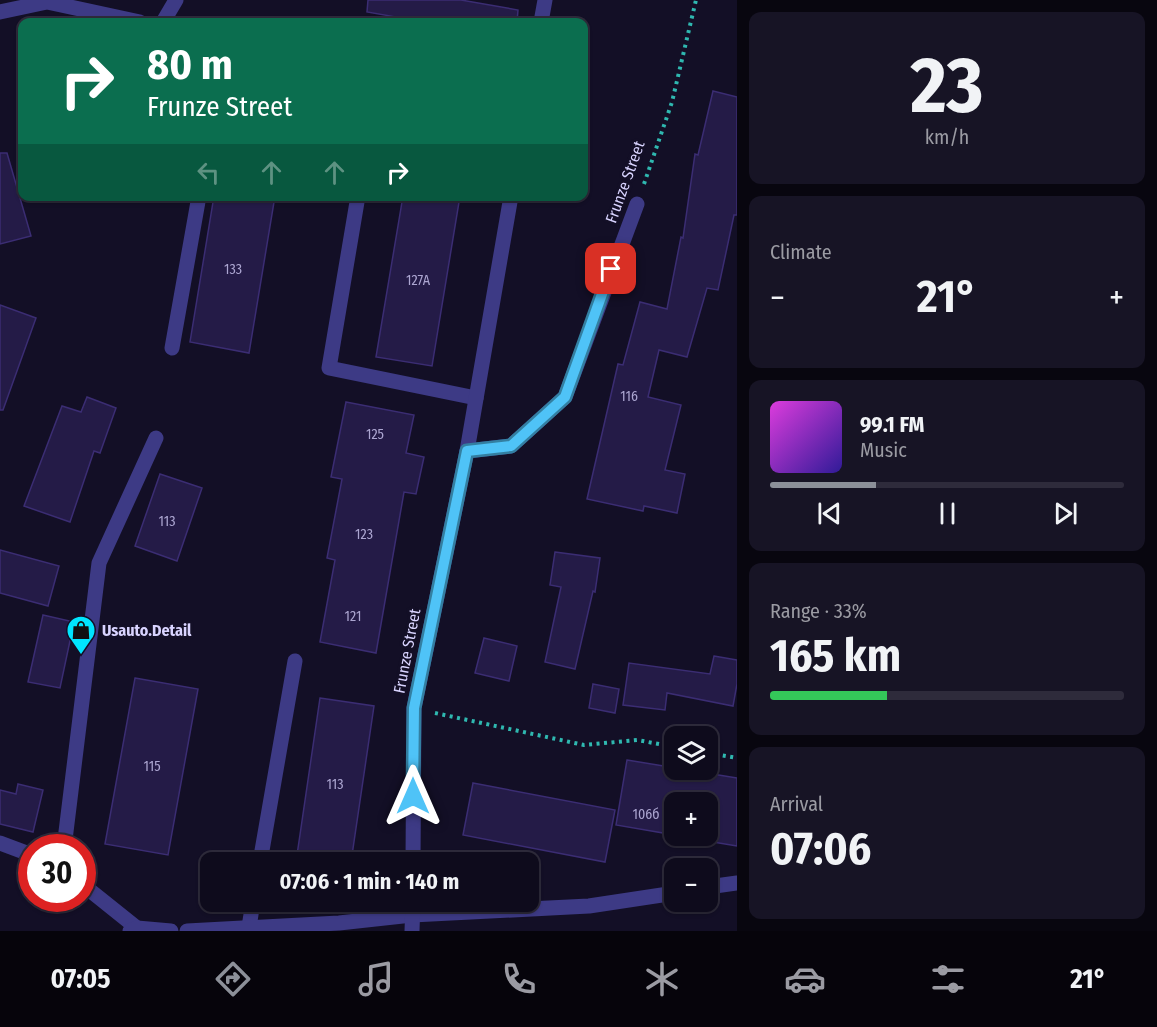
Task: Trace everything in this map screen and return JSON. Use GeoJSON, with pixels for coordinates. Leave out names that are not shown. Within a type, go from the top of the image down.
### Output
{"type":"FeatureCollection","features":[{"type":"Feature","properties":{"kind":"street"},"geometry":{"type":"LineString","coordinates":[[166,18],[176,0]]}},
{"type":"Feature","properties":{"kind":"street"},"geometry":{"type":"LineString","coordinates":[[542,18],[545,0]]}},
{"type":"Feature","properties":{"kind":"street"},"geometry":{"type":"LineString","coordinates":[[0,12],[47,2],[121,18]]}},
{"type":"Feature","properties":{"kind":"street"},"geometry":{"type":"LineString","coordinates":[[172,348],[198,201]]}},
{"type":"Feature","properties":{"kind":"street"},"geometry":{"type":"LineString","coordinates":[[357,201],[329,368],[476,398]]}},
{"type":"Feature","properties":{"kind":"street","name":"Frunze Street"},"geometry":{"type":"LineString","coordinates":[[413,852],[414,708],[467,451],[510,201]]}},
{"type":"Feature","properties":{"kind":"street","name":"Frunze Street"},"geometry":{"type":"LineString","coordinates":[[467,451],[511,446],[565,397],[637,204]]}},
{"type":"Feature","properties":{"kind":"street"},"geometry":{"type":"LineString","coordinates":[[66,834],[99,563],[156,438]]}},
{"type":"Feature","properties":{"kind":"street"},"geometry":{"type":"LineString","coordinates":[[262,852],[295,661]]}},
{"type":"Feature","properties":{"kind":"street"},"geometry":{"type":"LineString","coordinates":[[0,843],[18,850]]}},
{"type":"Feature","properties":{"kind":"street"},"geometry":{"type":"LineString","coordinates":[[718,886],[737,883]]}},
{"type":"Feature","properties":{"kind":"street"},"geometry":{"type":"LineString","coordinates":[[539,907],[589,906],[664,895]]}},
{"type":"Feature","properties":{"kind":"street"},"geometry":{"type":"LineString","coordinates":[[96,897],[133,930],[171,931]]}},
{"type":"Feature","properties":{"kind":"street"},"geometry":{"type":"LineString","coordinates":[[249,927],[252,912]]}},
{"type":"Feature","properties":{"kind":"street"},"geometry":{"type":"LineString","coordinates":[[187,931],[249,927],[333,927],[395,912]]}},
{"type":"Feature","properties":{"kind":"street"},"geometry":{"type":"LineString","coordinates":[[412,912],[412,931]]}},
{"type":"Feature","properties":{"kind":"path","name":"Frunze Street"},"geometry":{"type":"LineString","coordinates":[[637,204],[672,102],[696,0]]}},
{"type":"Feature","properties":{"kind":"path"},"geometry":{"type":"LineString","coordinates":[[414,708],[584,745],[637,741],[664,745]]}},
{"type":"Feature","properties":{"kind":"path"},"geometry":{"type":"LineString","coordinates":[[718,755],[737,758]]}},
{"type":"Feature","properties":{"kind":"building"},"geometry":{"type":"Polygon","coordinates":[[[368,0],[461,0],[518,10],[517,18],[401,18],[367,12],[368,0]]]}},
{"type":"Feature","properties":{"kind":"building"},"geometry":{"type":"Polygon","coordinates":[[[713,91],[737,97],[737,215],[734,215],[718,290],[707,288],[687,357],[659,350],[648,397],[681,405],[665,470],[685,474],[677,513],[644,506],[643,511],[587,499],[618,364],[623,365],[640,302],[667,309],[681,237],[683,238],[695,154],[698,155],[713,91]]]}},
{"type":"Feature","properties":{"kind":"building"},"geometry":{"type":"Polygon","coordinates":[[[0,153],[7,153],[18,191],[18,201],[21,201],[31,236],[0,244],[0,153]]]}},
{"type":"Feature","properties":{"kind":"building"},"geometry":{"type":"Polygon","coordinates":[[[213,201],[274,201],[249,353],[190,342],[213,201]]]}},
{"type":"Feature","properties":{"kind":"building"},"geometry":{"type":"Polygon","coordinates":[[[402,201],[459,202],[432,366],[376,357],[402,201]]]}},
{"type":"Feature","properties":{"kind":"building"},"geometry":{"type":"Polygon","coordinates":[[[0,305],[36,318],[3,410],[0,410],[0,305]]]}},
{"type":"Feature","properties":{"kind":"building"},"geometry":{"type":"Polygon","coordinates":[[[87,397],[116,408],[100,453],[94,451],[70,522],[24,506],[62,406],[81,412],[87,397]]]}},
{"type":"Feature","properties":{"kind":"building"},"geometry":{"type":"Polygon","coordinates":[[[346,402],[414,415],[406,453],[424,457],[416,494],[404,492],[376,653],[320,642],[335,560],[327,558],[342,479],[331,477],[346,402]]]}},
{"type":"Feature","properties":{"kind":"building"},"geometry":{"type":"Polygon","coordinates":[[[160,474],[202,488],[177,561],[135,546],[160,474]]]}},
{"type":"Feature","properties":{"kind":"building"},"geometry":{"type":"Polygon","coordinates":[[[0,550],[59,566],[48,606],[0,593],[0,550]]]}},
{"type":"Feature","properties":{"kind":"building"},"geometry":{"type":"Polygon","coordinates":[[[555,552],[600,558],[595,592],[593,591],[575,669],[545,662],[561,587],[550,585],[555,552]]]}},
{"type":"Feature","properties":{"kind":"building"},"geometry":{"type":"Polygon","coordinates":[[[43,615],[74,622],[60,688],[28,682],[43,615]]]}},
{"type":"Feature","properties":{"kind":"building"},"geometry":{"type":"Polygon","coordinates":[[[484,638],[517,646],[509,681],[475,673],[484,638]]]}},
{"type":"Feature","properties":{"kind":"building"},"geometry":{"type":"Polygon","coordinates":[[[714,656],[737,660],[737,684],[733,706],[667,693],[665,710],[623,705],[629,663],[710,674],[714,656]]]}},
{"type":"Feature","properties":{"kind":"building"},"geometry":{"type":"Polygon","coordinates":[[[135,678],[198,689],[168,855],[105,844],[135,678]]]}},
{"type":"Feature","properties":{"kind":"building"},"geometry":{"type":"Polygon","coordinates":[[[593,684],[619,689],[615,713],[589,708],[593,684]]]}},
{"type":"Feature","properties":{"kind":"building"},"geometry":{"type":"Polygon","coordinates":[[[320,698],[374,706],[352,852],[297,852],[320,698]]]}},
{"type":"Feature","properties":{"kind":"building"},"geometry":{"type":"Polygon","coordinates":[[[627,760],[664,766],[664,780],[718,780],[718,775],[737,778],[737,846],[718,843],[718,792],[664,792],[664,833],[616,825],[627,760]]]}},
{"type":"Feature","properties":{"kind":"building"},"geometry":{"type":"Polygon","coordinates":[[[473,783],[615,810],[605,862],[463,835],[473,783]]]}},
{"type":"Feature","properties":{"kind":"building"},"geometry":{"type":"Polygon","coordinates":[[[18,784],[43,790],[33,832],[0,824],[0,790],[16,794],[18,784]]]}},
{"type":"Feature","properties":{"kind":"place","name":"Usauto.Detail"},"geometry":{"type":"Point","coordinates":[81,656]}},
{"type":"Feature","properties":{"kind":"route"},"geometry":{"type":"LineString","coordinates":[[413,796],[414,708],[467,451],[511,446],[565,397],[611,269]]}}]}
